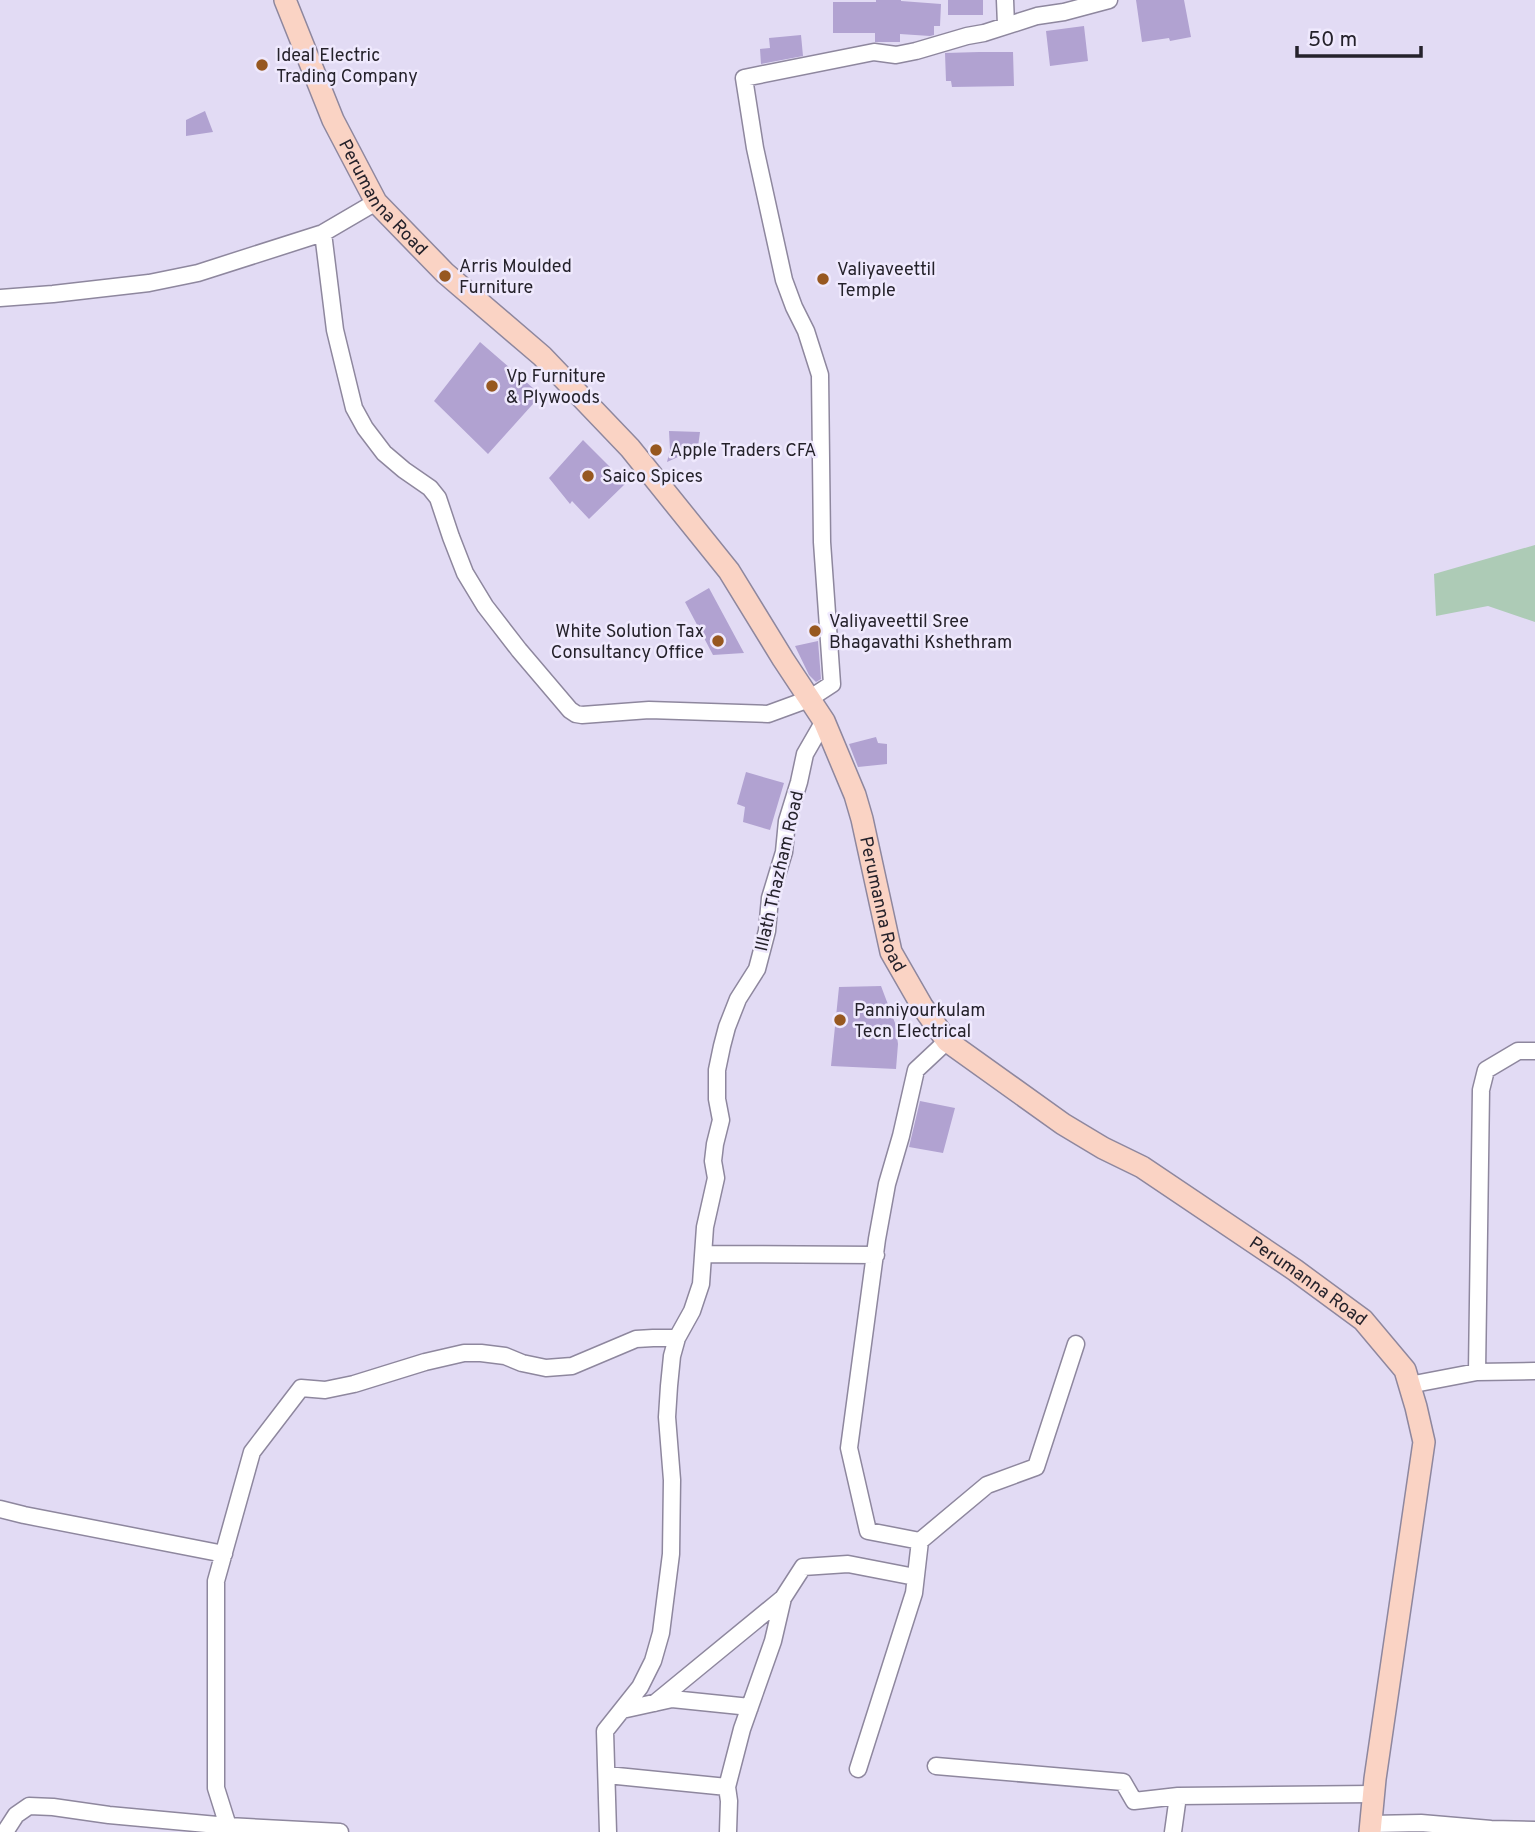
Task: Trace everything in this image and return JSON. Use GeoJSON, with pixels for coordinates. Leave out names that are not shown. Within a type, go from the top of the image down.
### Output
{"type":"FeatureCollection","features":[{"type":"Feature","properties":{"kind":"main road","name":"Perumanna Road"},"geometry":{"type":"LineString","coordinates":[[285,0],[333,120],[376,202],[445,272],[542,356],[630,448],[729,571],[824,722],[859,807],[891,952],[922,1006],[947,1041],[1063,1124],[1153,1174],[1295,1270],[1363,1320],[1405,1370],[1424,1442],[1371,1828]]}},
{"type":"Feature","properties":{"kind":"street"},"geometry":{"type":"LineString","coordinates":[[1005,0],[1006,25]]}},
{"type":"Feature","properties":{"kind":"street"},"geometry":{"type":"LineString","coordinates":[[323,233],[335,330],[355,408],[365,428],[384,453],[439,498],[466,573],[485,606],[570,709],[582,715],[649,709],[768,714],[810,699],[831,684],[822,542],[820,375],[806,331],[784,280],[755,148],[744,78],[874,52],[896,55],[915,51],[1037,16],[1109,0]]}},
{"type":"Feature","properties":{"kind":"street"},"geometry":{"type":"LineString","coordinates":[[0,298],[135,284],[198,273],[323,233],[376,202]]}},
{"type":"Feature","properties":{"kind":"street","name":"Illath Thazham Road"},"geometry":{"type":"LineString","coordinates":[[608,1832],[605,1731],[640,1687],[653,1661],[661,1633],[671,1554],[673,1501],[667,1417],[672,1356],[677,1338],[692,1311],[702,1284],[705,1227],[716,1178],[713,1161],[721,1120],[717,1099],[717,1069],[727,1027],[738,999],[757,969],[770,898],[784,852],[787,821],[805,754],[824,722]]}},
{"type":"Feature","properties":{"kind":"street"},"geometry":{"type":"LineString","coordinates":[[920,1541],[868,1531],[849,1448],[887,1184],[916,1069],[947,1041]]}},
{"type":"Feature","properties":{"kind":"street"},"geometry":{"type":"LineString","coordinates":[[1477,1372],[1481,1090],[1486,1070],[1518,1051],[1535,1051]]}},
{"type":"Feature","properties":{"kind":"street"},"geometry":{"type":"LineString","coordinates":[[705,1254],[876,1255]]}},
{"type":"Feature","properties":{"kind":"street"},"geometry":{"type":"LineString","coordinates":[[228,1826],[216,1788],[216,1581],[252,1452],[301,1388],[325,1390],[355,1384],[464,1353],[505,1356],[546,1368],[572,1366],[636,1339],[677,1338]]}},
{"type":"Feature","properties":{"kind":"street"},"geometry":{"type":"LineString","coordinates":[[859,1769],[914,1593],[920,1541],[987,1485],[1036,1467],[1076,1344]]}},
{"type":"Feature","properties":{"kind":"street"},"geometry":{"type":"LineString","coordinates":[[1409,1385],[1477,1372],[1535,1371]]}},
{"type":"Feature","properties":{"kind":"street"},"geometry":{"type":"LineString","coordinates":[[0,1509],[224,1554]]}},
{"type":"Feature","properties":{"kind":"street"},"geometry":{"type":"LineString","coordinates":[[655,1703],[783,1598],[803,1567],[848,1564],[915,1577]]}},
{"type":"Feature","properties":{"kind":"street"},"geometry":{"type":"LineString","coordinates":[[728,1832],[727,1787],[742,1729],[773,1641],[783,1598]]}},
{"type":"Feature","properties":{"kind":"street"},"geometry":{"type":"LineString","coordinates":[[622,1710],[672,1699],[750,1707]]}},
{"type":"Feature","properties":{"kind":"street"},"geometry":{"type":"LineString","coordinates":[[936,1766],[1124,1782],[1134,1801],[1178,1796],[1374,1794]]}},
{"type":"Feature","properties":{"kind":"street"},"geometry":{"type":"LineString","coordinates":[[607,1775],[727,1787]]}},
{"type":"Feature","properties":{"kind":"street"},"geometry":{"type":"LineString","coordinates":[[1173,1832],[1178,1796]]}},
{"type":"Feature","properties":{"kind":"street"},"geometry":{"type":"LineString","coordinates":[[5,1832],[16,1815],[29,1806],[228,1826],[340,1832]]}},
{"type":"Feature","properties":{"kind":"street"},"geometry":{"type":"LineString","coordinates":[[109,1815],[110,1832]]}},
{"type":"Feature","properties":{"kind":"street"},"geometry":{"type":"LineString","coordinates":[[1371,1828],[1421,1823],[1535,1830]]}},
{"type":"Feature","properties":{"kind":"green space"},"geometry":{"type":"Polygon","coordinates":[[[1535,545],[1535,622],[1488,606],[1436,616],[1434,574],[1535,545]]]}},
{"type":"Feature","properties":{"kind":"building"},"geometry":{"type":"Polygon","coordinates":[[[876,0],[941,4],[940,26],[934,26],[934,35],[930,36],[900,34],[900,42],[875,42],[875,33],[833,33],[833,2],[876,0]]]}},
{"type":"Feature","properties":{"kind":"building"},"geometry":{"type":"Polygon","coordinates":[[[948,0],[983,0],[983,15],[948,15],[948,0]]]}},
{"type":"Feature","properties":{"kind":"building"},"geometry":{"type":"Polygon","coordinates":[[[1136,0],[1184,0],[1191,37],[1142,42],[1136,0]]]}},
{"type":"Feature","properties":{"kind":"building"},"geometry":{"type":"Polygon","coordinates":[[[1084,26],[1088,61],[1050,66],[1046,31],[1084,26]]]}},
{"type":"Feature","properties":{"kind":"building"},"geometry":{"type":"Polygon","coordinates":[[[801,35],[803,56],[761,64],[760,49],[770,48],[769,38],[801,35]]]}},
{"type":"Feature","properties":{"kind":"building"},"geometry":{"type":"Polygon","coordinates":[[[1013,52],[1014,86],[952,87],[951,81],[946,81],[945,53],[1013,52]]]}},
{"type":"Feature","properties":{"kind":"building"},"geometry":{"type":"Polygon","coordinates":[[[205,111],[213,132],[186,136],[186,120],[205,111]]]}},
{"type":"Feature","properties":{"kind":"building"},"geometry":{"type":"Polygon","coordinates":[[[480,342],[541,395],[488,454],[434,401],[480,342]]]}},
{"type":"Feature","properties":{"kind":"building"},"geometry":{"type":"Polygon","coordinates":[[[669,431],[700,432],[697,454],[667,462],[670,450],[669,431]]]}},
{"type":"Feature","properties":{"kind":"building"},"geometry":{"type":"Polygon","coordinates":[[[583,440],[626,483],[589,519],[572,501],[570,504],[549,478],[583,440]]]}},
{"type":"Feature","properties":{"kind":"building"},"geometry":{"type":"Polygon","coordinates":[[[709,588],[744,653],[713,655],[685,602],[709,588]]]}},
{"type":"Feature","properties":{"kind":"building"},"geometry":{"type":"Polygon","coordinates":[[[818,641],[821,679],[816,682],[809,675],[795,646],[818,641]]]}},
{"type":"Feature","properties":{"kind":"building"},"geometry":{"type":"Polygon","coordinates":[[[876,737],[878,743],[887,744],[887,764],[858,767],[849,744],[876,737]]]}},
{"type":"Feature","properties":{"kind":"building"},"geometry":{"type":"Polygon","coordinates":[[[746,772],[784,783],[770,830],[743,822],[745,807],[737,804],[746,772]]]}},
{"type":"Feature","properties":{"kind":"building"},"geometry":{"type":"Polygon","coordinates":[[[881,986],[895,1023],[898,1044],[896,1069],[831,1066],[839,987],[881,986]]]}},
{"type":"Feature","properties":{"kind":"building"},"geometry":{"type":"Polygon","coordinates":[[[920,1101],[955,1108],[943,1153],[909,1147],[920,1101]]]}},
{"type":"Feature","properties":{"kind":"place","name":"Ideal Electric Trading Company"},"geometry":{"type":"Point","coordinates":[262,65]}},
{"type":"Feature","properties":{"kind":"place","name":"Arris Moulded Furniture"},"geometry":{"type":"Point","coordinates":[445,276]}},
{"type":"Feature","properties":{"kind":"place","name":"Valiyaveettil Temple"},"geometry":{"type":"Point","coordinates":[823,279]}},
{"type":"Feature","properties":{"kind":"place","name":"Vp Furniture & Plywoods"},"geometry":{"type":"Point","coordinates":[492,386]}},
{"type":"Feature","properties":{"kind":"place","name":"Apple Traders CFA"},"geometry":{"type":"Point","coordinates":[656,450]}},
{"type":"Feature","properties":{"kind":"place","name":"Saico Spices"},"geometry":{"type":"Point","coordinates":[588,476]}},
{"type":"Feature","properties":{"kind":"place","name":"Valiyaveettil Sree Bhagavathi Kshethram"},"geometry":{"type":"Point","coordinates":[815,631]}},
{"type":"Feature","properties":{"kind":"place","name":"White Solution Tax Consultancy Office"},"geometry":{"type":"Point","coordinates":[718,641]}},
{"type":"Feature","properties":{"kind":"place","name":"Panniyourkulam Tecn Electrical"},"geometry":{"type":"Point","coordinates":[840,1020]}}]}
